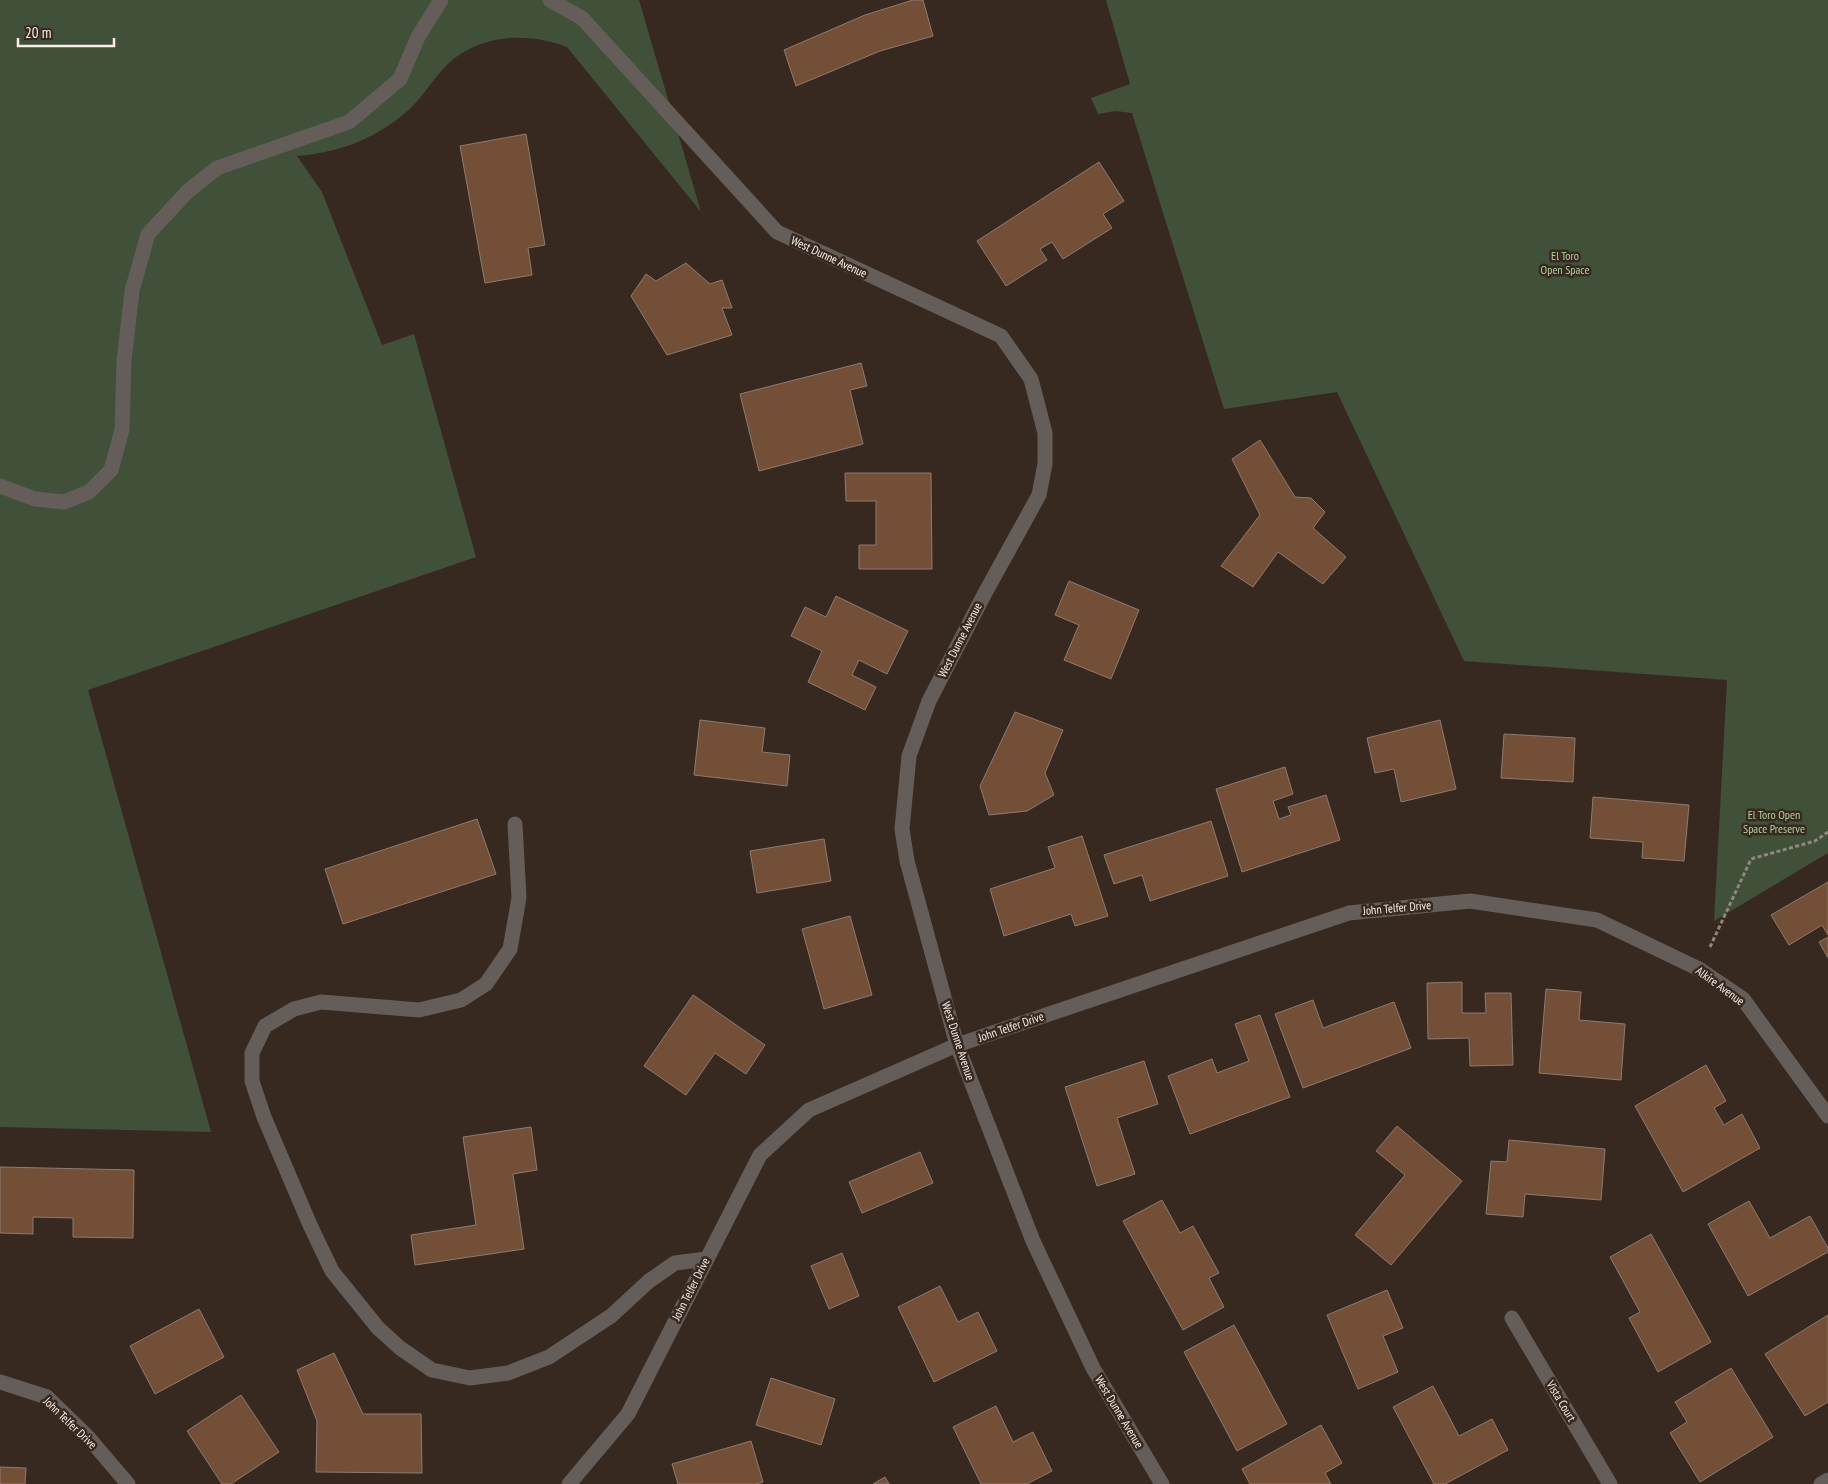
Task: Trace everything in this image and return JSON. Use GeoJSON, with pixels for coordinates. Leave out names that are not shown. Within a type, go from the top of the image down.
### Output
{"type":"FeatureCollection","features":[{"type":"Feature","properties":{"kind":"street"},"geometry":{"type":"LineString","coordinates":[[0,486],[35,499],[64,502],[89,492],[111,470],[122,430],[124,360],[132,291],[148,234],[188,191],[217,168],[349,122],[400,79],[418,37],[441,0]]}},
{"type":"Feature","properties":{"kind":"street","name":"West Dunne Avenue"},"geometry":{"type":"LineString","coordinates":[[550,0],[582,18],[777,232],[1001,336],[1030,379],[1045,433],[1045,464],[1039,495],[984,593],[929,702],[909,756],[902,829],[907,861],[957,1046],[1033,1241],[1093,1368],[1162,1484]]}},
{"type":"Feature","properties":{"kind":"street"},"geometry":{"type":"LineString","coordinates":[[515,824],[520,898],[510,949],[486,984],[461,1000],[419,1010],[321,1002],[294,1009],[265,1026],[252,1053],[252,1081],[264,1117],[310,1225],[332,1272],[378,1328],[400,1348],[432,1370],[470,1378],[508,1373],[549,1357],[611,1316],[649,1281],[675,1263],[706,1259]]}},
{"type":"Feature","properties":{"kind":"street","name":"John Telfer Drive"},"geometry":{"type":"LineString","coordinates":[[569,1484],[628,1414],[760,1155],[809,1110],[957,1046],[1349,913],[1470,901],[1597,920]]}},
{"type":"Feature","properties":{"kind":"street","name":"Alkire Avenue"},"geometry":{"type":"LineString","coordinates":[[1597,920],[1699,969],[1743,999],[1828,1116]]}},
{"type":"Feature","properties":{"kind":"street","name":"Vista Court"},"geometry":{"type":"LineString","coordinates":[[1512,1318],[1610,1484]]}},
{"type":"Feature","properties":{"kind":"street","name":"John Telfer Drive"},"geometry":{"type":"LineString","coordinates":[[0,1382],[47,1397],[88,1437],[128,1484]]}},
{"type":"Feature","properties":{"kind":"street"},"geometry":{"type":"LineString","coordinates":[[1821,1484],[1828,1480]]}},
{"type":"Feature","properties":{"kind":"path"},"geometry":{"type":"LineString","coordinates":[[1699,969],[1751,859],[1815,841],[1828,832]]}},
{"type":"Feature","properties":{"kind":"green space"},"geometry":{"type":"Polygon","coordinates":[[[0,0],[639,0],[701,212],[567,47],[535,39],[502,39],[486,42],[471,48],[444,68],[410,109],[379,131],[354,144],[341,148],[297,156],[322,192],[382,345],[414,334],[476,557],[88,690],[211,1132],[0,1127],[0,0]]]}},
{"type":"Feature","properties":{"kind":"green space","name":"El Toro Open Space"},"geometry":{"type":"Polygon","coordinates":[[[1106,0],[1828,0],[1828,853],[1714,921],[1727,680],[1464,661],[1337,392],[1224,409],[1132,113],[1115,111],[1098,114],[1091,98],[1130,84],[1106,0]]]}},
{"type":"Feature","properties":{"kind":"building"},"geometry":{"type":"Polygon","coordinates":[[[913,0],[923,0],[933,36],[880,51],[796,86],[784,50],[865,15],[913,0]]]}},
{"type":"Feature","properties":{"kind":"building"},"geometry":{"type":"Polygon","coordinates":[[[526,134],[545,245],[528,248],[532,275],[485,283],[460,146],[526,134]]]}},
{"type":"Feature","properties":{"kind":"building"},"geometry":{"type":"Polygon","coordinates":[[[1099,162],[1124,201],[1103,214],[1112,228],[1063,259],[1052,242],[1040,249],[1047,260],[1006,286],[977,241],[1099,162]]]}},
{"type":"Feature","properties":{"kind":"building"},"geometry":{"type":"Polygon","coordinates":[[[686,263],[710,284],[722,280],[732,308],[722,308],[732,335],[667,355],[631,296],[646,274],[656,281],[686,263]]]}},
{"type":"Feature","properties":{"kind":"building"},"geometry":{"type":"Polygon","coordinates":[[[861,363],[867,386],[850,390],[863,444],[759,471],[740,394],[861,363]]]}},
{"type":"Feature","properties":{"kind":"building"},"geometry":{"type":"Polygon","coordinates":[[[1260,440],[1295,497],[1311,498],[1325,512],[1313,528],[1346,557],[1323,584],[1278,552],[1253,587],[1221,566],[1260,515],[1232,459],[1260,440]]]}},
{"type":"Feature","properties":{"kind":"building"},"geometry":{"type":"Polygon","coordinates":[[[845,473],[931,473],[932,569],[859,569],[859,545],[876,545],[876,501],[846,501],[845,473]]]}},
{"type":"Feature","properties":{"kind":"building"},"geometry":{"type":"Polygon","coordinates":[[[1069,581],[1139,610],[1111,679],[1064,660],[1079,625],[1055,615],[1069,581]]]}},
{"type":"Feature","properties":{"kind":"building"},"geometry":{"type":"Polygon","coordinates":[[[836,596],[908,631],[887,674],[859,660],[852,675],[876,687],[865,710],[808,682],[822,651],[791,636],[805,607],[826,617],[836,596]]]}},
{"type":"Feature","properties":{"kind":"building"},"geometry":{"type":"Polygon","coordinates":[[[1015,712],[1063,730],[1045,773],[1054,795],[1027,811],[989,815],[980,786],[1015,712]]]}},
{"type":"Feature","properties":{"kind":"building"},"geometry":{"type":"Polygon","coordinates":[[[700,720],[765,728],[762,752],[790,755],[787,786],[694,775],[700,720]]]}},
{"type":"Feature","properties":{"kind":"building"},"geometry":{"type":"Polygon","coordinates":[[[1440,720],[1456,789],[1401,802],[1394,769],[1375,773],[1367,738],[1440,720]]]}},
{"type":"Feature","properties":{"kind":"building"},"geometry":{"type":"Polygon","coordinates":[[[1504,734],[1575,738],[1573,782],[1501,778],[1504,734]]]}},
{"type":"Feature","properties":{"kind":"building"},"geometry":{"type":"Polygon","coordinates":[[[1285,767],[1293,794],[1273,801],[1279,819],[1291,815],[1288,807],[1326,795],[1340,840],[1242,872],[1216,789],[1285,767]]]}},
{"type":"Feature","properties":{"kind":"building"},"geometry":{"type":"Polygon","coordinates":[[[1593,797],[1689,805],[1684,861],[1642,858],[1643,842],[1590,838],[1593,797]]]}},
{"type":"Feature","properties":{"kind":"building"},"geometry":{"type":"Polygon","coordinates":[[[477,819],[496,874],[343,924],[325,869],[477,819]]]}},
{"type":"Feature","properties":{"kind":"building"},"geometry":{"type":"Polygon","coordinates":[[[1211,821],[1228,876],[1150,901],[1142,875],[1114,884],[1104,855],[1211,821]]]}},
{"type":"Feature","properties":{"kind":"building"},"geometry":{"type":"Polygon","coordinates":[[[1082,836],[1108,916],[1075,926],[1071,914],[1004,936],[990,889],[1055,868],[1048,847],[1082,836]]]}},
{"type":"Feature","properties":{"kind":"building"},"geometry":{"type":"Polygon","coordinates":[[[824,839],[831,881],[757,893],[750,851],[824,839]]]}},
{"type":"Feature","properties":{"kind":"building"},"geometry":{"type":"Polygon","coordinates":[[[1828,882],[1828,935],[1822,925],[1789,945],[1771,915],[1828,882]]]}},
{"type":"Feature","properties":{"kind":"building"},"geometry":{"type":"Polygon","coordinates":[[[850,916],[872,995],[824,1009],[802,929],[850,916]]]}},
{"type":"Feature","properties":{"kind":"building"},"geometry":{"type":"Polygon","coordinates":[[[1828,937],[1828,958],[1819,942],[1828,937]]]}},
{"type":"Feature","properties":{"kind":"building"},"geometry":{"type":"Polygon","coordinates":[[[1462,982],[1462,1013],[1486,1013],[1485,993],[1511,993],[1513,1065],[1470,1066],[1469,1038],[1428,1039],[1427,983],[1462,982]]]}},
{"type":"Feature","properties":{"kind":"building"},"geometry":{"type":"Polygon","coordinates":[[[1546,989],[1581,992],[1579,1020],[1625,1024],[1621,1080],[1539,1073],[1546,989]]]}},
{"type":"Feature","properties":{"kind":"building"},"geometry":{"type":"Polygon","coordinates":[[[693,995],[765,1045],[746,1074],[715,1053],[686,1095],[644,1066],[693,995]]]}},
{"type":"Feature","properties":{"kind":"building"},"geometry":{"type":"Polygon","coordinates":[[[1313,1000],[1323,1028],[1394,1002],[1411,1048],[1303,1088],[1275,1014],[1313,1000]]]}},
{"type":"Feature","properties":{"kind":"building"},"geometry":{"type":"Polygon","coordinates":[[[1260,1015],[1290,1097],[1190,1134],[1168,1076],[1212,1059],[1217,1073],[1249,1061],[1235,1024],[1260,1015]]]}},
{"type":"Feature","properties":{"kind":"building"},"geometry":{"type":"Polygon","coordinates":[[[1144,1061],[1158,1104],[1117,1118],[1135,1174],[1097,1186],[1065,1087],[1144,1061]]]}},
{"type":"Feature","properties":{"kind":"building"},"geometry":{"type":"Polygon","coordinates":[[[1706,1065],[1726,1101],[1714,1108],[1724,1125],[1742,1114],[1760,1148],[1683,1192],[1635,1106],[1706,1065]]]}},
{"type":"Feature","properties":{"kind":"building"},"geometry":{"type":"Polygon","coordinates":[[[1397,1126],[1462,1181],[1391,1265],[1355,1235],[1405,1175],[1376,1151],[1397,1126]]]}},
{"type":"Feature","properties":{"kind":"building"},"geometry":{"type":"Polygon","coordinates":[[[531,1127],[537,1170],[513,1174],[524,1249],[415,1265],[411,1235],[476,1225],[463,1137],[531,1127]]]}},
{"type":"Feature","properties":{"kind":"building"},"geometry":{"type":"Polygon","coordinates":[[[1509,1140],[1605,1149],[1601,1200],[1525,1194],[1523,1217],[1486,1214],[1491,1161],[1507,1162],[1509,1140]]]}},
{"type":"Feature","properties":{"kind":"building"},"geometry":{"type":"Polygon","coordinates":[[[920,1152],[933,1183],[862,1213],[849,1182],[920,1152]]]}},
{"type":"Feature","properties":{"kind":"building"},"geometry":{"type":"Polygon","coordinates":[[[0,1167],[134,1170],[133,1238],[73,1237],[73,1218],[33,1217],[33,1234],[0,1233],[0,1167]]]}},
{"type":"Feature","properties":{"kind":"building"},"geometry":{"type":"Polygon","coordinates":[[[1162,1200],[1180,1233],[1193,1226],[1219,1273],[1209,1278],[1224,1307],[1183,1330],[1123,1221],[1162,1200]]]}},
{"type":"Feature","properties":{"kind":"building"},"geometry":{"type":"Polygon","coordinates":[[[1749,1201],[1770,1238],[1810,1216],[1828,1248],[1828,1252],[1748,1296],[1708,1224],[1749,1201]]]}},
{"type":"Feature","properties":{"kind":"building"},"geometry":{"type":"Polygon","coordinates":[[[1651,1234],[1711,1342],[1658,1372],[1629,1318],[1640,1312],[1610,1257],[1651,1234]]]}},
{"type":"Feature","properties":{"kind":"building"},"geometry":{"type":"Polygon","coordinates":[[[842,1253],[859,1296],[829,1309],[811,1266],[842,1253]]]}},
{"type":"Feature","properties":{"kind":"building"},"geometry":{"type":"Polygon","coordinates":[[[940,1286],[958,1322],[978,1312],[997,1351],[934,1382],[898,1307],[940,1286]]]}},
{"type":"Feature","properties":{"kind":"building"},"geometry":{"type":"Polygon","coordinates":[[[1387,1290],[1403,1328],[1383,1336],[1398,1372],[1358,1389],[1327,1315],[1387,1290]]]}},
{"type":"Feature","properties":{"kind":"building"},"geometry":{"type":"Polygon","coordinates":[[[199,1309],[224,1357],[155,1394],[130,1346],[199,1309]]]}},
{"type":"Feature","properties":{"kind":"building"},"geometry":{"type":"Polygon","coordinates":[[[1828,1315],[1828,1402],[1805,1416],[1765,1354],[1828,1315]]]}},
{"type":"Feature","properties":{"kind":"building"},"geometry":{"type":"Polygon","coordinates":[[[1234,1325],[1287,1424],[1237,1451],[1184,1352],[1234,1325]]]}},
{"type":"Feature","properties":{"kind":"building"},"geometry":{"type":"Polygon","coordinates":[[[334,1353],[363,1414],[421,1414],[422,1473],[316,1472],[317,1421],[297,1370],[334,1353]]]}},
{"type":"Feature","properties":{"kind":"building"},"geometry":{"type":"Polygon","coordinates":[[[1731,1368],[1773,1437],[1700,1482],[1670,1433],[1687,1422],[1675,1402],[1731,1368]]]}},
{"type":"Feature","properties":{"kind":"building"},"geometry":{"type":"Polygon","coordinates":[[[771,1378],[835,1399],[821,1445],[756,1425],[771,1378]]]}},
{"type":"Feature","properties":{"kind":"building"},"geometry":{"type":"Polygon","coordinates":[[[1433,1386],[1459,1436],[1492,1419],[1508,1450],[1445,1484],[1434,1484],[1393,1407],[1433,1386]]]}},
{"type":"Feature","properties":{"kind":"building"},"geometry":{"type":"Polygon","coordinates":[[[241,1395],[279,1452],[231,1484],[222,1484],[187,1431],[241,1395]]]}},
{"type":"Feature","properties":{"kind":"building"},"geometry":{"type":"Polygon","coordinates":[[[996,1406],[1013,1442],[1033,1432],[1052,1471],[1027,1484],[981,1484],[953,1427],[996,1406]]]}},
{"type":"Feature","properties":{"kind":"building"},"geometry":{"type":"Polygon","coordinates":[[[1321,1425],[1342,1463],[1325,1473],[1331,1484],[1250,1484],[1242,1469],[1321,1425]]]}},
{"type":"Feature","properties":{"kind":"building"},"geometry":{"type":"Polygon","coordinates":[[[751,1441],[763,1482],[756,1484],[678,1484],[672,1464],[751,1441]]]}},
{"type":"Feature","properties":{"kind":"building"},"geometry":{"type":"Polygon","coordinates":[[[0,1467],[26,1468],[25,1484],[0,1484],[0,1467]]]}},
{"type":"Feature","properties":{"kind":"building"},"geometry":{"type":"Polygon","coordinates":[[[885,1477],[889,1484],[873,1484],[885,1477]]]}},
{"type":"Feature","properties":{"kind":"park label","name":"El Toro Open Space Preserve"},"geometry":{"type":"Point","coordinates":[1774,822]}}]}
